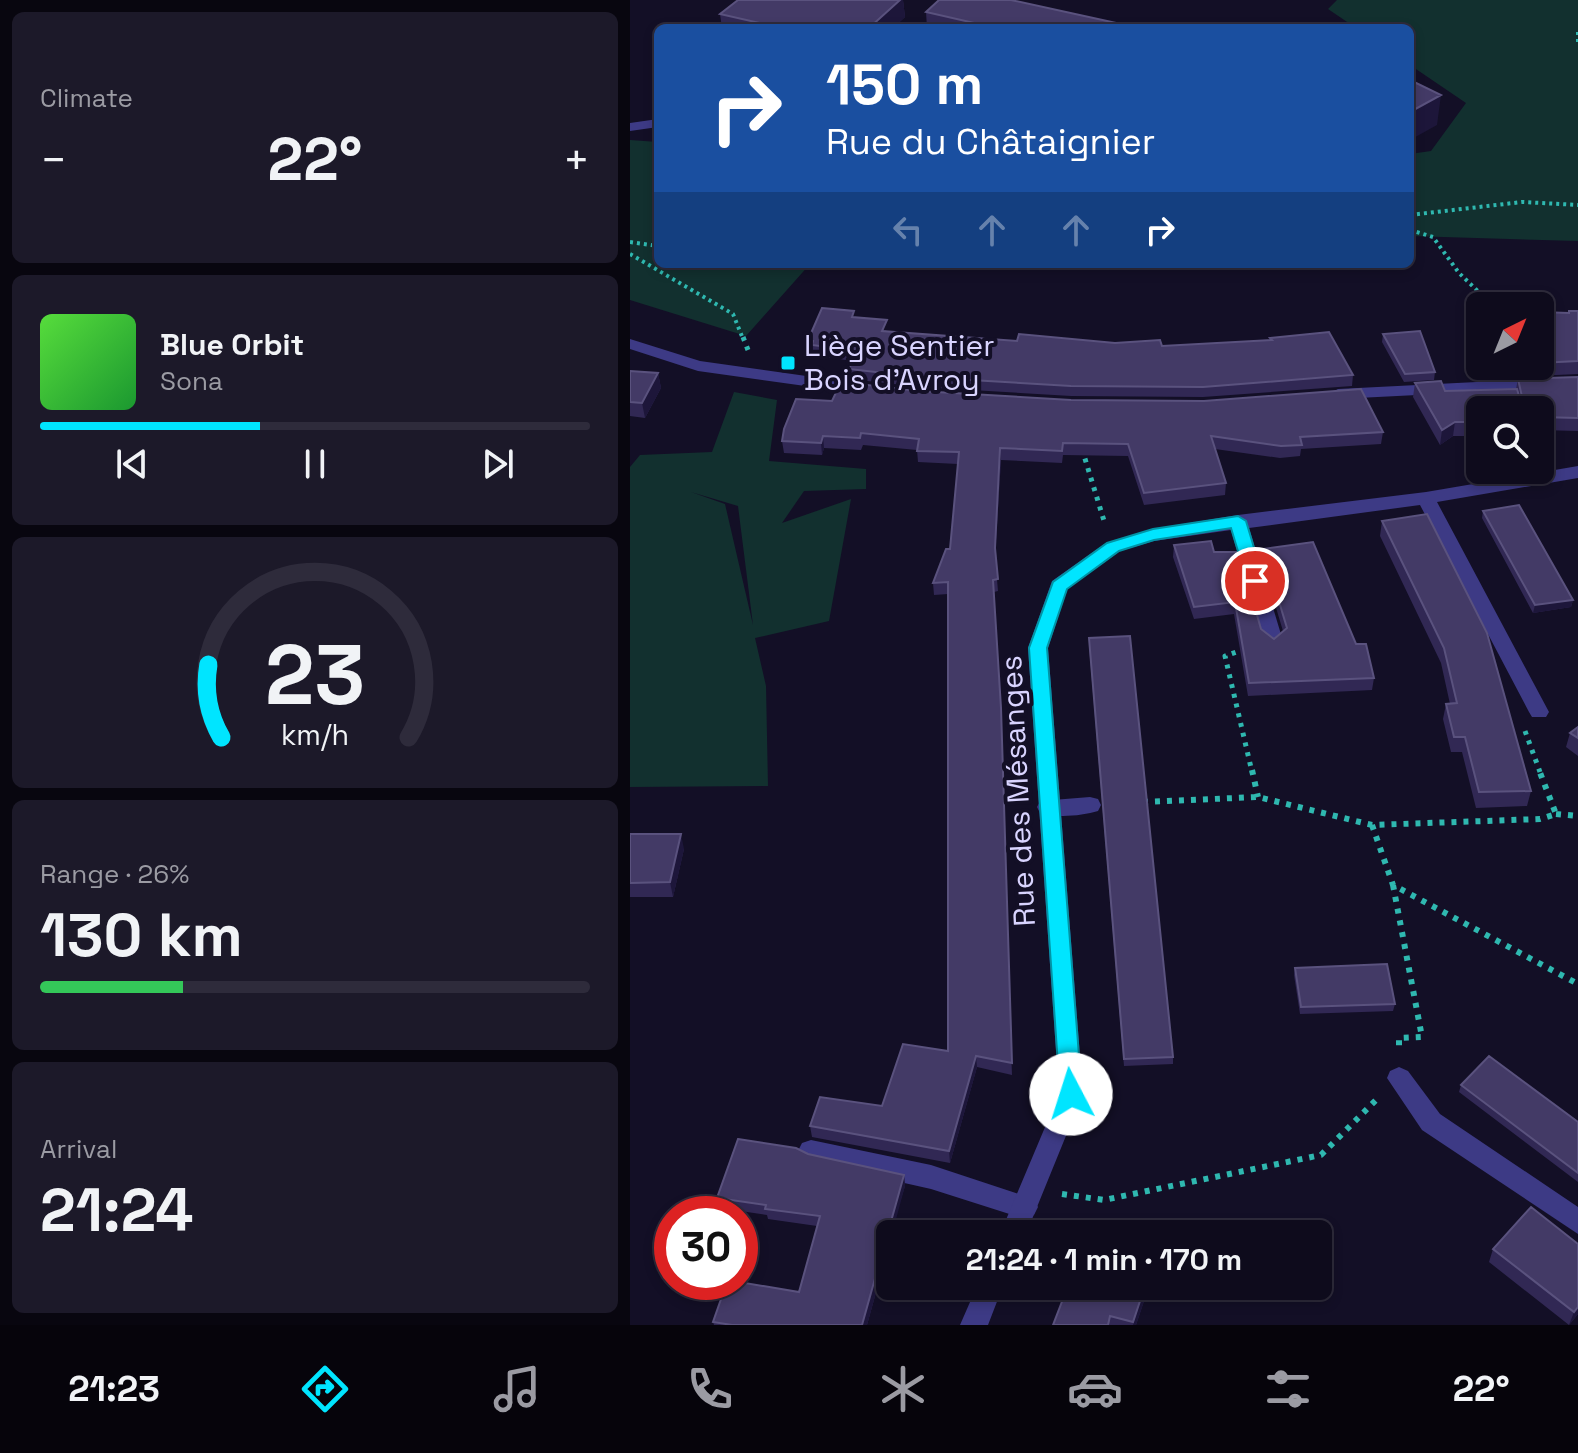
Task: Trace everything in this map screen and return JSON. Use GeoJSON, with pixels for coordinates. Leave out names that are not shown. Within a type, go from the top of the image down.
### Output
{"type":"FeatureCollection","features":[{"type":"Feature","properties":{"kind":"street"},"geometry":{"type":"LineString","coordinates":[[630,127],[654,124]]}},
{"type":"Feature","properties":{"kind":"street"},"geometry":{"type":"LineString","coordinates":[[630,344],[698,366],[874,390]]}},
{"type":"Feature","properties":{"kind":"street"},"geometry":{"type":"LineString","coordinates":[[1313,396],[1578,382]]}},
{"type":"Feature","properties":{"kind":"street","name":"Rue des Mésanges"},"geometry":{"type":"LineString","coordinates":[[1019,1220],[1071,1094],[1038,648],[1059,586],[1113,547],[1153,535],[1238,521],[1426,498],[1578,472]]}},
{"type":"Feature","properties":{"kind":"street"},"geometry":{"type":"LineString","coordinates":[[1426,498],[1539,712]]}},
{"type":"Feature","properties":{"kind":"street"},"geometry":{"type":"LineString","coordinates":[[1238,521],[1273,641]]}},
{"type":"Feature","properties":{"kind":"street"},"geometry":{"type":"LineString","coordinates":[[1048,807],[1090,805]]}},
{"type":"Feature","properties":{"kind":"street"},"geometry":{"type":"LineString","coordinates":[[1399,1078],[1431,1122],[1578,1222]]}},
{"type":"Feature","properties":{"kind":"street"},"geometry":{"type":"LineString","coordinates":[[811,1151],[1028,1198]]}},
{"type":"Feature","properties":{"kind":"street"},"geometry":{"type":"LineString","coordinates":[[974,1325],[984,1300]]}},
{"type":"Feature","properties":{"kind":"path"},"geometry":{"type":"LineString","coordinates":[[1578,32],[1578,45]]}},
{"type":"Feature","properties":{"kind":"path"},"geometry":{"type":"LineString","coordinates":[[1414,215],[1522,202],[1578,205]]}},
{"type":"Feature","properties":{"kind":"path"},"geometry":{"type":"LineString","coordinates":[[1414,231],[1433,237],[1459,273],[1479,292]]}},
{"type":"Feature","properties":{"kind":"path"},"geometry":{"type":"LineString","coordinates":[[630,242],[654,245]]}},
{"type":"Feature","properties":{"kind":"path"},"geometry":{"type":"LineString","coordinates":[[630,254],[733,314],[750,355],[747,375]]}},
{"type":"Feature","properties":{"kind":"path"},"geometry":{"type":"LineString","coordinates":[[1080,442],[1105,525]]}},
{"type":"Feature","properties":{"kind":"path"},"geometry":{"type":"LineString","coordinates":[[1258,797],[1225,656],[1273,641]]}},
{"type":"Feature","properties":{"kind":"path"},"geometry":{"type":"LineString","coordinates":[[1539,712],[1524,729],[1556,814]]}},
{"type":"Feature","properties":{"kind":"path"},"geometry":{"type":"LineString","coordinates":[[1090,805],[1258,797],[1372,825],[1540,819],[1556,814],[1578,816]]}},
{"type":"Feature","properties":{"kind":"path"},"geometry":{"type":"LineString","coordinates":[[1028,1198],[1104,1200],[1321,1155],[1399,1078],[1399,1038],[1422,1037],[1393,885],[1372,825]]}},
{"type":"Feature","properties":{"kind":"path"},"geometry":{"type":"LineString","coordinates":[[1393,885],[1578,984]]}},
{"type":"Feature","properties":{"kind":"green space"},"geometry":{"type":"Polygon","coordinates":[[[1337,0],[1578,0],[1578,241],[1414,236],[1414,153],[1431,151],[1466,103],[1414,68],[1414,24],[1350,24],[1328,9],[1337,0]]]}},
{"type":"Feature","properties":{"kind":"green space"},"geometry":{"type":"Polygon","coordinates":[[[630,140],[654,142],[654,268],[806,268],[746,336],[630,300],[630,140]]]}},
{"type":"Feature","properties":{"kind":"green space"},"geometry":{"type":"Polygon","coordinates":[[[734,392],[777,400],[769,461],[866,469],[866,489],[804,491],[782,523],[851,499],[829,621],[755,638],[766,686],[768,786],[630,787],[630,467],[640,455],[712,452],[734,392]],[[691,492],[725,504],[753,625],[738,506],[691,492]]]}},
{"type":"Feature","properties":{"kind":"building"},"geometry":{"type":"Polygon","coordinates":[[[738,0],[900,0],[873,24],[764,24],[720,14],[738,0]]]}},
{"type":"Feature","properties":{"kind":"building"},"geometry":{"type":"Polygon","coordinates":[[[939,0],[1011,0],[1121,24],[978,24],[926,12],[939,0]]]}},
{"type":"Feature","properties":{"kind":"building"},"geometry":{"type":"Polygon","coordinates":[[[1414,82],[1441,95],[1414,110],[1414,82]]]}},
{"type":"Feature","properties":{"kind":"building"},"geometry":{"type":"Polygon","coordinates":[[[822,308],[854,311],[852,317],[887,320],[882,331],[1017,341],[1019,334],[1115,343],[1160,340],[1162,346],[1272,340],[1270,338],[1329,332],[1353,375],[1203,387],[1071,386],[919,377],[849,369],[857,351],[812,345],[813,341],[808,340],[822,308]]]}},
{"type":"Feature","properties":{"kind":"building"},"geometry":{"type":"Polygon","coordinates":[[[1578,311],[1578,361],[1554,362],[1554,312],[1578,311]]]}},
{"type":"Feature","properties":{"kind":"building"},"geometry":{"type":"Polygon","coordinates":[[[1420,331],[1435,372],[1405,374],[1383,334],[1420,331]]]}},
{"type":"Feature","properties":{"kind":"building"},"geometry":{"type":"Polygon","coordinates":[[[630,371],[658,373],[642,403],[630,402],[630,371]]]}},
{"type":"Feature","properties":{"kind":"building"},"geometry":{"type":"Polygon","coordinates":[[[1578,377],[1578,418],[1554,417],[1554,396],[1522,396],[1518,380],[1578,377]]]}},
{"type":"Feature","properties":{"kind":"building"},"geometry":{"type":"Polygon","coordinates":[[[1441,381],[1445,391],[1517,389],[1519,396],[1466,396],[1466,422],[1455,422],[1442,430],[1415,383],[1441,381]]]}},
{"type":"Feature","properties":{"kind":"building"},"geometry":{"type":"Polygon","coordinates":[[[841,382],[919,391],[1071,400],[1204,401],[1361,389],[1383,432],[1300,437],[1302,445],[1281,446],[1211,436],[1226,483],[1144,493],[1128,444],[1063,443],[1062,451],[1000,448],[995,548],[998,579],[993,580],[1001,708],[1012,1063],[976,1056],[949,1151],[810,1126],[820,1097],[882,1106],[903,1044],[948,1051],[948,582],[933,583],[946,549],[950,549],[959,452],[917,451],[919,439],[861,433],[860,438],[823,436],[821,443],[782,441],[796,399],[832,401],[841,382]]]}},
{"type":"Feature","properties":{"kind":"building"},"geometry":{"type":"Polygon","coordinates":[[[1519,505],[1573,600],[1535,605],[1483,511],[1519,505]]]}},
{"type":"Feature","properties":{"kind":"building"},"geometry":{"type":"Polygon","coordinates":[[[1427,514],[1487,633],[1531,791],[1479,792],[1465,737],[1454,737],[1446,704],[1457,703],[1444,648],[1382,521],[1427,514]]]}},
{"type":"Feature","properties":{"kind":"building"},"geometry":{"type":"Polygon","coordinates":[[[1211,541],[1214,552],[1239,552],[1261,629],[1274,639],[1287,628],[1263,549],[1313,542],[1356,644],[1366,644],[1374,678],[1249,683],[1235,602],[1194,607],[1174,545],[1211,541]]]}},
{"type":"Feature","properties":{"kind":"building"},"geometry":{"type":"Polygon","coordinates":[[[1130,636],[1173,1057],[1124,1059],[1089,638],[1130,636]]]}},
{"type":"Feature","properties":{"kind":"building"},"geometry":{"type":"Polygon","coordinates":[[[1578,727],[1578,738],[1570,733],[1578,727]]]}},
{"type":"Feature","properties":{"kind":"building"},"geometry":{"type":"Polygon","coordinates":[[[630,834],[681,834],[670,882],[630,883],[630,834]]]}},
{"type":"Feature","properties":{"kind":"building"},"geometry":{"type":"Polygon","coordinates":[[[1387,964],[1395,1004],[1301,1007],[1295,968],[1387,964]]]}},
{"type":"Feature","properties":{"kind":"building"},"geometry":{"type":"Polygon","coordinates":[[[1489,1056],[1578,1122],[1578,1173],[1461,1085],[1489,1056]]]}},
{"type":"Feature","properties":{"kind":"building"},"geometry":{"type":"Polygon","coordinates":[[[738,1139],[796,1148],[808,1154],[904,1175],[891,1220],[876,1220],[876,1275],[862,1325],[732,1325],[713,1322],[721,1300],[758,1300],[758,1285],[799,1292],[820,1216],[765,1209],[766,1205],[758,1204],[758,1196],[718,1196],[738,1139]]]}},
{"type":"Feature","properties":{"kind":"building"},"geometry":{"type":"Polygon","coordinates":[[[1531,1207],[1578,1244],[1578,1307],[1574,1312],[1493,1249],[1531,1207]]]}},
{"type":"Feature","properties":{"kind":"building"},"geometry":{"type":"Polygon","coordinates":[[[1063,1300],[1140,1300],[1133,1322],[1110,1316],[1108,1325],[1053,1325],[1063,1300]]]}},
{"type":"Feature","properties":{"kind":"place","name":"Liège Sentier Bois d'Avroy"},"geometry":{"type":"Point","coordinates":[788,363]}},
{"type":"Feature","properties":{"kind":"route"},"geometry":{"type":"LineString","coordinates":[[1071,1094],[1038,648],[1059,586],[1113,547],[1153,535],[1238,521],[1255,581]]}}]}
